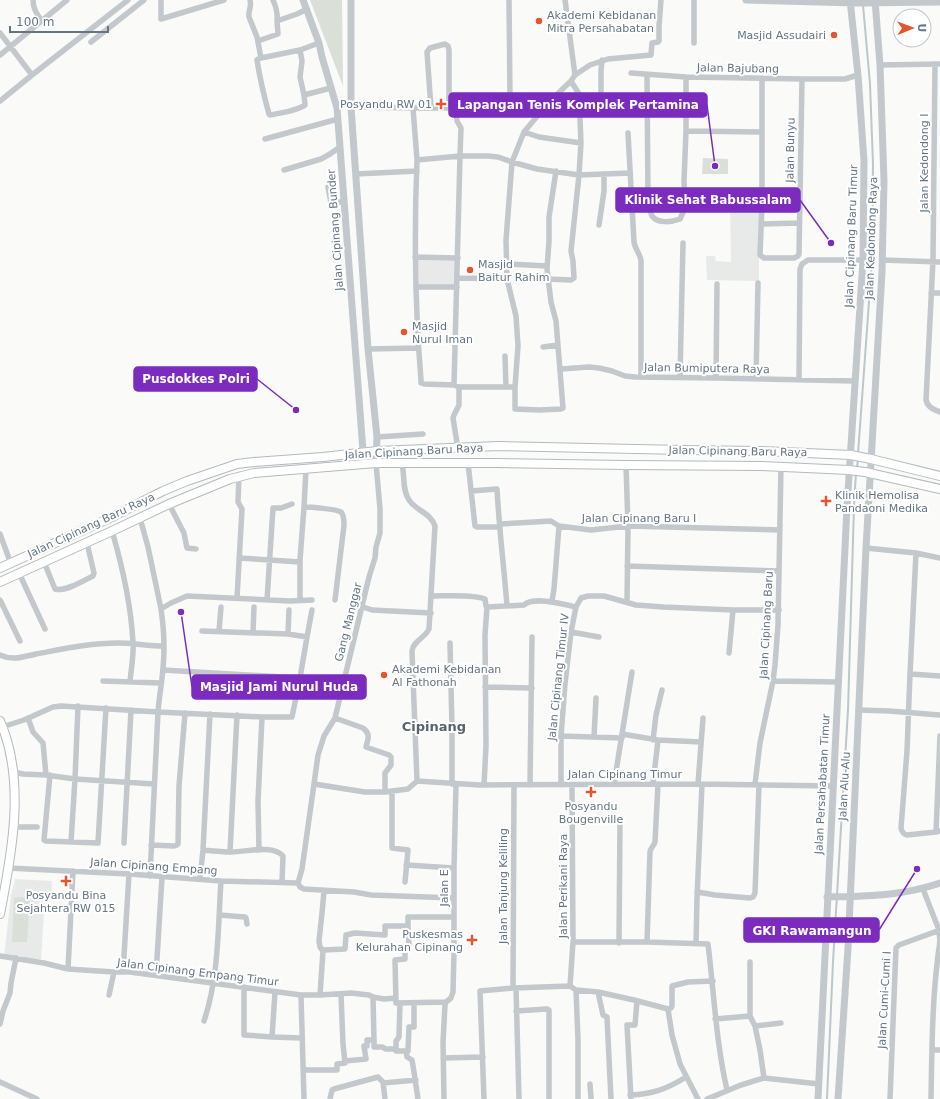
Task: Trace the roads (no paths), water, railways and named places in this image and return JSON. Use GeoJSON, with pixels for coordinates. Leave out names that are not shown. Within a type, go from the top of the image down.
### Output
{"type":"FeatureCollection","features":[{"type":"Feature","properties":{"kind":"main road","name":"Jalan Cipinang Baru Raya"},"geometry":{"type":"LineString","coordinates":[[0,568],[112,517],[163,491],[237,464],[254,462],[377,451],[458,449],[499,446],[716,450],[795,452],[853,456],[940,476]]}},
{"type":"Feature","properties":{"kind":"main road","name":"Jalan Cipinang Baru Raya"},"geometry":{"type":"LineString","coordinates":[[0,582],[169,504],[239,476],[254,473],[376,463],[781,466],[867,473],[940,489]]}},
{"type":"Feature","properties":{"kind":"main road"},"geometry":{"type":"LineString","coordinates":[[112,517],[114,530]]}},
{"type":"Feature","properties":{"kind":"main road"},"geometry":{"type":"LineString","coordinates":[[98,523],[103,535]]}},
{"type":"Feature","properties":{"kind":"main road"},"geometry":{"type":"LineString","coordinates":[[0,914],[8,868],[14,806],[14,772],[8,745],[1,724]]}},
{"type":"Feature","properties":{"kind":"street"},"geometry":{"type":"LineString","coordinates":[[33,0],[34,9],[42,21]]}},
{"type":"Feature","properties":{"kind":"street"},"geometry":{"type":"LineString","coordinates":[[0,55],[67,0]]}},
{"type":"Feature","properties":{"kind":"street"},"geometry":{"type":"LineString","coordinates":[[0,101],[32,74],[128,0]]}},
{"type":"Feature","properties":{"kind":"street"},"geometry":{"type":"LineString","coordinates":[[91,42],[144,0]]}},
{"type":"Feature","properties":{"kind":"street"},"geometry":{"type":"LineString","coordinates":[[161,0],[161,19],[223,0]]}},
{"type":"Feature","properties":{"kind":"street"},"geometry":{"type":"LineString","coordinates":[[250,0],[251,6],[249,17],[258,41],[261,58]]}},
{"type":"Feature","properties":{"kind":"street"},"geometry":{"type":"LineString","coordinates":[[258,41],[279,33],[276,6],[273,0]]}},
{"type":"Feature","properties":{"kind":"street","name":"Jalan Cipinang Bunder"},"geometry":{"type":"LineString","coordinates":[[303,0],[320,43],[322,57],[336,102],[364,464]]}},
{"type":"Feature","properties":{"kind":"street"},"geometry":{"type":"LineString","coordinates":[[351,0],[351,107],[368,350],[377,437],[376,463]]}},
{"type":"Feature","properties":{"kind":"street"},"geometry":{"type":"LineString","coordinates":[[351,107],[456,108],[502,107],[506,105],[509,102],[510,96],[509,0]]}},
{"type":"Feature","properties":{"kind":"street"},"geometry":{"type":"LineString","coordinates":[[565,0],[575,75]]}},
{"type":"Feature","properties":{"kind":"street"},"geometry":{"type":"LineString","coordinates":[[556,171],[549,217],[547,266],[551,302],[556,321],[563,406],[561,409],[515,410],[518,346],[516,316],[506,279],[506,240],[512,162],[524,132],[551,100],[571,81],[575,75],[590,65],[602,60],[618,57],[651,55],[652,43],[659,42],[661,0]]}},
{"type":"Feature","properties":{"kind":"street"},"geometry":{"type":"LineString","coordinates":[[694,0],[694,44]]}},
{"type":"Feature","properties":{"kind":"street"},"geometry":{"type":"LineString","coordinates":[[746,0],[940,2]]}},
{"type":"Feature","properties":{"kind":"street","name":"Jalan Cipinang Baru Timur"},"geometry":{"type":"LineString","coordinates":[[852,2],[864,161],[863,260],[854,381],[852,471]]}},
{"type":"Feature","properties":{"kind":"street","name":"Jalan Kedondong Raya"},"geometry":{"type":"LineString","coordinates":[[867,473],[882,260],[884,180],[880,65],[873,2]]}},
{"type":"Feature","properties":{"kind":"street"},"geometry":{"type":"LineString","coordinates":[[277,21],[307,9]]}},
{"type":"Feature","properties":{"kind":"street"},"geometry":{"type":"LineString","coordinates":[[0,32],[32,74]]}},
{"type":"Feature","properties":{"kind":"street"},"geometry":{"type":"LineString","coordinates":[[300,50],[302,61],[300,77],[305,105],[303,107],[269,115],[263,95],[257,60],[280,53],[300,50],[320,43]]}},
{"type":"Feature","properties":{"kind":"street"},"geometry":{"type":"LineString","coordinates":[[431,108],[427,52],[430,48],[445,44],[448,46],[449,50],[449,108]]}},
{"type":"Feature","properties":{"kind":"street"},"geometry":{"type":"LineString","coordinates":[[601,104],[602,60]]}},
{"type":"Feature","properties":{"kind":"street","name":"Jalan Kedondong I"},"geometry":{"type":"LineString","coordinates":[[880,65],[938,64],[937,217],[931,293],[926,404],[940,412]]}},
{"type":"Feature","properties":{"kind":"street","name":"Jalan Bajubang"},"geometry":{"type":"LineString","coordinates":[[631,73],[686,77],[845,79],[859,84]]}},
{"type":"Feature","properties":{"kind":"street","name":"Jalan Bajubang"},"geometry":{"type":"LineString","coordinates":[[845,79],[858,74]]}},
{"type":"Feature","properties":{"kind":"street"},"geometry":{"type":"LineString","coordinates":[[647,75],[648,200],[652,216],[658,221],[665,222],[680,219],[685,208],[684,181],[686,77]]}},
{"type":"Feature","properties":{"kind":"street"},"geometry":{"type":"LineString","coordinates":[[762,78],[761,224],[799,223]]}},
{"type":"Feature","properties":{"kind":"street","name":"Jalan Bunyu"},"geometry":{"type":"LineString","coordinates":[[761,224],[760,255],[762,257],[787,258],[798,256],[802,79]]}},
{"type":"Feature","properties":{"kind":"street"},"geometry":{"type":"LineString","coordinates":[[548,279],[571,280],[574,278],[571,251],[580,175],[581,143],[579,94],[571,81]]}},
{"type":"Feature","properties":{"kind":"street"},"geometry":{"type":"LineString","coordinates":[[304,95],[331,88]]}},
{"type":"Feature","properties":{"kind":"street"},"geometry":{"type":"LineString","coordinates":[[551,100],[564,105]]}},
{"type":"Feature","properties":{"kind":"street"},"geometry":{"type":"LineString","coordinates":[[413,108],[417,160],[415,257],[418,348],[422,383],[456,386],[515,387]]}},
{"type":"Feature","properties":{"kind":"street"},"geometry":{"type":"LineString","coordinates":[[456,108],[457,121],[461,128],[456,386],[459,405],[453,418],[458,449]]}},
{"type":"Feature","properties":{"kind":"street"},"geometry":{"type":"LineString","coordinates":[[265,139],[338,119]]}},
{"type":"Feature","properties":{"kind":"street"},"geometry":{"type":"LineString","coordinates":[[686,131],[762,132]]}},
{"type":"Feature","properties":{"kind":"street"},"geometry":{"type":"LineString","coordinates":[[524,132],[539,137],[581,143]]}},
{"type":"Feature","properties":{"kind":"street"},"geometry":{"type":"LineString","coordinates":[[628,133],[634,242],[641,260],[641,377]]}},
{"type":"Feature","properties":{"kind":"street"},"geometry":{"type":"LineString","coordinates":[[284,170],[321,159],[340,147]]}},
{"type":"Feature","properties":{"kind":"street"},"geometry":{"type":"LineString","coordinates":[[417,160],[460,156],[498,157],[537,169],[580,175],[630,173]]}},
{"type":"Feature","properties":{"kind":"street"},"geometry":{"type":"LineString","coordinates":[[356,174],[417,171]]}},
{"type":"Feature","properties":{"kind":"street"},"geometry":{"type":"LineString","coordinates":[[599,225],[604,191],[604,174]]}},
{"type":"Feature","properties":{"kind":"street"},"geometry":{"type":"LineString","coordinates":[[328,187],[331,203],[333,204],[344,201]]}},
{"type":"Feature","properties":{"kind":"street"},"geometry":{"type":"LineString","coordinates":[[680,377],[683,243]]}},
{"type":"Feature","properties":{"kind":"street"},"geometry":{"type":"LineString","coordinates":[[415,257],[458,258]]}},
{"type":"Feature","properties":{"kind":"street"},"geometry":{"type":"LineString","coordinates":[[799,380],[800,269],[802,264],[808,260],[863,260]]}},
{"type":"Feature","properties":{"kind":"street"},"geometry":{"type":"LineString","coordinates":[[882,260],[940,262]]}},
{"type":"Feature","properties":{"kind":"street"},"geometry":{"type":"LineString","coordinates":[[506,264],[547,266]]}},
{"type":"Feature","properties":{"kind":"street"},"geometry":{"type":"LineString","coordinates":[[349,271],[353,274],[359,275],[362,268]]}},
{"type":"Feature","properties":{"kind":"street"},"geometry":{"type":"LineString","coordinates":[[457,278],[506,279]]}},
{"type":"Feature","properties":{"kind":"street"},"geometry":{"type":"LineString","coordinates":[[756,378],[758,283]]}},
{"type":"Feature","properties":{"kind":"street"},"geometry":{"type":"LineString","coordinates":[[716,284],[716,378]]}},
{"type":"Feature","properties":{"kind":"street"},"geometry":{"type":"LineString","coordinates":[[416,287],[457,287]]}},
{"type":"Feature","properties":{"kind":"street"},"geometry":{"type":"LineString","coordinates":[[351,295],[354,291],[359,289],[362,290],[364,295]]}},
{"type":"Feature","properties":{"kind":"street"},"geometry":{"type":"LineString","coordinates":[[931,293],[940,293]]}},
{"type":"Feature","properties":{"kind":"street"},"geometry":{"type":"LineString","coordinates":[[543,347],[558,345]]}},
{"type":"Feature","properties":{"kind":"street"},"geometry":{"type":"LineString","coordinates":[[368,350],[418,348]]}},
{"type":"Feature","properties":{"kind":"street"},"geometry":{"type":"LineString","coordinates":[[505,356],[506,386]]}},
{"type":"Feature","properties":{"kind":"street","name":"Jalan Bumiputera Raya"},"geometry":{"type":"LineString","coordinates":[[561,369],[599,368],[625,376],[641,377],[854,381]]}},
{"type":"Feature","properties":{"kind":"street"},"geometry":{"type":"LineString","coordinates":[[377,437],[423,434]]}},
{"type":"Feature","properties":{"kind":"street","name":"Gang Manggar"},"geometry":{"type":"LineString","coordinates":[[314,784],[318,755],[322,742],[335,718],[380,533],[380,509],[376,463]]}},
{"type":"Feature","properties":{"kind":"street"},"geometry":{"type":"LineString","coordinates":[[468,463],[471,491],[497,489],[507,606]]}},
{"type":"Feature","properties":{"kind":"street"},"geometry":{"type":"LineString","coordinates":[[402,464],[404,471],[405,493],[412,504],[431,519],[434,526],[432,596],[429,629],[428,633],[414,644],[413,648],[417,782]]}},
{"type":"Feature","properties":{"kind":"street"},"geometry":{"type":"LineString","coordinates":[[626,466],[628,526],[627,602],[636,605],[650,606],[733,610],[779,610]]}},
{"type":"Feature","properties":{"kind":"street","name":"Jalan Cipinang Baru"},"geometry":{"type":"LineString","coordinates":[[697,892],[715,898],[752,898],[754,895],[757,785],[760,743],[773,681],[779,610],[781,466]]}},
{"type":"Feature","properties":{"kind":"street"},"geometry":{"type":"LineString","coordinates":[[300,600],[300,562],[306,469]]}},
{"type":"Feature","properties":{"kind":"street","name":"Jalan Persahabatan Timur"},"geometry":{"type":"LineString","coordinates":[[818,1099],[829,897],[833,786],[852,471]]}},
{"type":"Feature","properties":{"kind":"street","name":"Jalan Alu-Alu"},"geometry":{"type":"LineString","coordinates":[[838,1099],[848,948],[846,897],[859,710],[866,548],[867,473]]}},
{"type":"Feature","properties":{"kind":"street"},"geometry":{"type":"LineString","coordinates":[[237,598],[242,509],[238,502],[239,476]]}},
{"type":"Feature","properties":{"kind":"street","name":"Jalan Cipinang Baru I"},"geometry":{"type":"LineString","coordinates":[[471,491],[476,527],[551,521],[559,526],[591,530],[628,526],[780,530]]}},
{"type":"Feature","properties":{"kind":"street"},"geometry":{"type":"LineString","coordinates":[[169,504],[184,533],[187,548],[196,549]]}},
{"type":"Feature","properties":{"kind":"street"},"geometry":{"type":"LineString","coordinates":[[267,600],[273,508],[281,508],[292,504]]}},
{"type":"Feature","properties":{"kind":"street"},"geometry":{"type":"LineString","coordinates":[[304,507],[333,510],[341,512],[343,515],[344,525],[335,600]]}},
{"type":"Feature","properties":{"kind":"street"},"geometry":{"type":"LineString","coordinates":[[140,518],[148,547],[161,609],[164,634],[163,670],[158,712],[150,876]]}},
{"type":"Feature","properties":{"kind":"street"},"geometry":{"type":"LineString","coordinates":[[552,601],[559,526]]}},
{"type":"Feature","properties":{"kind":"street"},"geometry":{"type":"LineString","coordinates":[[114,530],[130,610],[134,644],[130,682]]}},
{"type":"Feature","properties":{"kind":"street"},"geometry":{"type":"LineString","coordinates":[[0,534],[11,564]]}},
{"type":"Feature","properties":{"kind":"street"},"geometry":{"type":"LineString","coordinates":[[44,562],[55,589],[58,590],[69,588],[93,576],[94,570],[86,543]]}},
{"type":"Feature","properties":{"kind":"street"},"geometry":{"type":"LineString","coordinates":[[866,548],[916,553],[940,558]]}},
{"type":"Feature","properties":{"kind":"street"},"geometry":{"type":"LineString","coordinates":[[916,553],[907,750],[901,828],[902,832],[907,835],[938,832],[940,736]]}},
{"type":"Feature","properties":{"kind":"street"},"geometry":{"type":"LineString","coordinates":[[239,558],[300,562]]}},
{"type":"Feature","properties":{"kind":"street"},"geometry":{"type":"LineString","coordinates":[[627,566],[779,571]]}},
{"type":"Feature","properties":{"kind":"street"},"geometry":{"type":"LineString","coordinates":[[19,573],[46,629]]}},
{"type":"Feature","properties":{"kind":"street"},"geometry":{"type":"LineString","coordinates":[[161,609],[187,596],[290,601],[312,600]]}},
{"type":"Feature","properties":{"kind":"street"},"geometry":{"type":"LineString","coordinates":[[432,596],[470,596],[485,599],[487,607],[485,635],[486,746],[484,784]]}},
{"type":"Feature","properties":{"kind":"street","name":"Jalan Cipinang Timur IV"},"geometry":{"type":"LineString","coordinates":[[561,785],[561,736],[565,684],[571,632],[576,607],[581,598],[588,596],[604,596],[627,602]]}},
{"type":"Feature","properties":{"kind":"street"},"geometry":{"type":"LineString","coordinates":[[0,600],[20,641]]}},
{"type":"Feature","properties":{"kind":"street"},"geometry":{"type":"LineString","coordinates":[[487,607],[524,605],[528,601],[552,601],[576,607]]}},
{"type":"Feature","properties":{"kind":"street"},"geometry":{"type":"LineString","coordinates":[[219,631],[221,607]]}},
{"type":"Feature","properties":{"kind":"street"},"geometry":{"type":"LineString","coordinates":[[253,633],[254,607]]}},
{"type":"Feature","properties":{"kind":"street"},"geometry":{"type":"LineString","coordinates":[[363,607],[372,610],[431,613]]}},
{"type":"Feature","properties":{"kind":"street"},"geometry":{"type":"LineString","coordinates":[[288,634],[289,610]]}},
{"type":"Feature","properties":{"kind":"street"},"geometry":{"type":"LineString","coordinates":[[1,724],[28,718],[53,707],[61,706],[292,718],[312,610]]}},
{"type":"Feature","properties":{"kind":"street"},"geometry":{"type":"LineString","coordinates":[[729,653],[733,610]]}},
{"type":"Feature","properties":{"kind":"street"},"geometry":{"type":"LineString","coordinates":[[202,631],[288,634],[307,637]]}},
{"type":"Feature","properties":{"kind":"street"},"geometry":{"type":"LineString","coordinates":[[571,632],[599,637]]}},
{"type":"Feature","properties":{"kind":"street"},"geometry":{"type":"LineString","coordinates":[[530,785],[532,637]]}},
{"type":"Feature","properties":{"kind":"street","name":"Jalan E"},"geometry":{"type":"LineString","coordinates":[[446,1002],[451,998],[453,992],[454,918],[454,784],[450,643]]}},
{"type":"Feature","properties":{"kind":"street"},"geometry":{"type":"LineString","coordinates":[[0,655],[6,658],[14,659],[57,650],[98,644],[164,646]]}},
{"type":"Feature","properties":{"kind":"street"},"geometry":{"type":"LineString","coordinates":[[163,670],[300,678]]}},
{"type":"Feature","properties":{"kind":"street"},"geometry":{"type":"LineString","coordinates":[[614,784],[632,672]]}},
{"type":"Feature","properties":{"kind":"street"},"geometry":{"type":"LineString","coordinates":[[910,674],[940,676]]}},
{"type":"Feature","properties":{"kind":"street"},"geometry":{"type":"LineString","coordinates":[[104,681],[161,683]]}},
{"type":"Feature","properties":{"kind":"street"},"geometry":{"type":"LineString","coordinates":[[773,681],[839,682]]}},
{"type":"Feature","properties":{"kind":"street"},"geometry":{"type":"LineString","coordinates":[[485,687],[532,688]]}},
{"type":"Feature","properties":{"kind":"street"},"geometry":{"type":"LineString","coordinates":[[647,942],[650,849],[655,844],[656,715],[662,690]]}},
{"type":"Feature","properties":{"kind":"street"},"geometry":{"type":"LineString","coordinates":[[594,737],[596,698]]}},
{"type":"Feature","properties":{"kind":"street"},"geometry":{"type":"LineString","coordinates":[[71,842],[78,706]]}},
{"type":"Feature","properties":{"kind":"street"},"geometry":{"type":"LineString","coordinates":[[28,718],[33,732],[43,743],[48,775],[44,840],[98,843],[106,708]]}},
{"type":"Feature","properties":{"kind":"street"},"geometry":{"type":"LineString","coordinates":[[124,843],[126,782],[131,710]]}},
{"type":"Feature","properties":{"kind":"street"},"geometry":{"type":"LineString","coordinates":[[859,710],[940,715]]}},
{"type":"Feature","properties":{"kind":"street"},"geometry":{"type":"LineString","coordinates":[[152,845],[177,845],[179,786],[185,713]]}},
{"type":"Feature","properties":{"kind":"street"},"geometry":{"type":"LineString","coordinates":[[200,879],[204,850],[210,714]]}},
{"type":"Feature","properties":{"kind":"street"},"geometry":{"type":"LineString","coordinates":[[230,852],[237,715]]}},
{"type":"Feature","properties":{"kind":"street"},"geometry":{"type":"LineString","coordinates":[[260,850],[258,800],[262,717]]}},
{"type":"Feature","properties":{"kind":"street"},"geometry":{"type":"LineString","coordinates":[[335,718],[363,728],[367,731],[369,736],[366,746],[367,748],[391,757],[391,765],[385,773],[388,792],[392,848],[407,849],[405,882]]}},
{"type":"Feature","properties":{"kind":"street"},"geometry":{"type":"LineString","coordinates":[[696,944],[701,742],[703,718]]}},
{"type":"Feature","properties":{"kind":"street"},"geometry":{"type":"LineString","coordinates":[[561,736],[622,736],[655,740],[701,742]]}},
{"type":"Feature","properties":{"kind":"street"},"geometry":{"type":"LineString","coordinates":[[14,772],[75,779],[154,784]]}},
{"type":"Feature","properties":{"kind":"street","name":"Jalan Cipinang Timur"},"geometry":{"type":"LineString","coordinates":[[314,784],[365,792],[388,792],[408,789],[417,782],[514,785],[700,784],[833,786]]}},
{"type":"Feature","properties":{"kind":"street"},"geometry":{"type":"LineString","coordinates":[[314,784],[302,869],[298,882],[300,887],[304,889],[354,892],[371,895],[454,898]]}},
{"type":"Feature","properties":{"kind":"street","name":"Jalan Tanjung Keliling"},"geometry":{"type":"LineString","coordinates":[[514,785],[514,988],[519,1099]]}},
{"type":"Feature","properties":{"kind":"street","name":"Jalan Perikani Raya"},"geometry":{"type":"LineString","coordinates":[[570,986],[573,942],[572,785]]}},
{"type":"Feature","properties":{"kind":"street"},"geometry":{"type":"LineString","coordinates":[[619,943],[620,819]]}},
{"type":"Feature","properties":{"kind":"street"},"geometry":{"type":"LineString","coordinates":[[13,827],[37,827]]}},
{"type":"Feature","properties":{"kind":"street"},"geometry":{"type":"LineString","coordinates":[[204,850],[230,852],[260,850],[272,851],[282,855],[282,882]]}},
{"type":"Feature","properties":{"kind":"street"},"geometry":{"type":"LineString","coordinates":[[406,865],[454,868]]}},
{"type":"Feature","properties":{"kind":"street","name":"Jalan Cipinang Empang"},"geometry":{"type":"LineString","coordinates":[[8,868],[129,874],[221,881],[298,882]]}},
{"type":"Feature","properties":{"kind":"street"},"geometry":{"type":"LineString","coordinates":[[68,969],[73,871]]}},
{"type":"Feature","properties":{"kind":"street"},"geometry":{"type":"LineString","coordinates":[[123,972],[129,874]]}},
{"type":"Feature","properties":{"kind":"street"},"geometry":{"type":"LineString","coordinates":[[156,975],[162,877]]}},
{"type":"Feature","properties":{"kind":"street"},"geometry":{"type":"LineString","coordinates":[[204,1021],[213,983],[221,881]]}},
{"type":"Feature","properties":{"kind":"street"},"geometry":{"type":"LineString","coordinates":[[829,897],[879,896],[923,889],[940,883]]}},
{"type":"Feature","properties":{"kind":"street"},"geometry":{"type":"LineString","coordinates":[[923,889],[939,930],[940,941],[936,970],[931,1099]]}},
{"type":"Feature","properties":{"kind":"street"},"geometry":{"type":"LineString","coordinates":[[320,995],[323,950],[318,942],[324,891]]}},
{"type":"Feature","properties":{"kind":"street"},"geometry":{"type":"LineString","coordinates":[[219,915],[245,917],[247,924]]}},
{"type":"Feature","properties":{"kind":"street"},"geometry":{"type":"LineString","coordinates":[[396,1049],[396,1041],[399,1037],[395,960],[406,959],[405,947],[409,946],[408,917],[454,918]]}},
{"type":"Feature","properties":{"kind":"street"},"geometry":{"type":"LineString","coordinates":[[323,950],[345,949],[347,935],[355,933],[385,935],[385,926],[408,926]]}},
{"type":"Feature","properties":{"kind":"street","name":"Jalan Cumi-Cumi I"},"geometry":{"type":"LineString","coordinates":[[890,1099],[896,948],[899,945],[939,930]]}},
{"type":"Feature","properties":{"kind":"street"},"geometry":{"type":"LineString","coordinates":[[573,942],[708,944],[713,981],[715,1019],[727,1090]]}},
{"type":"Feature","properties":{"kind":"street","name":"Jalan Cipinang Empang Timur"},"geometry":{"type":"LineString","coordinates":[[0,956],[68,969],[156,975],[301,995],[352,993],[414,1004],[446,1002]]}},
{"type":"Feature","properties":{"kind":"street"},"geometry":{"type":"LineString","coordinates":[[0,1024],[4,1008],[10,994],[16,958]]}},
{"type":"Feature","properties":{"kind":"street"},"geometry":{"type":"LineString","coordinates":[[750,962],[750,1016],[755,1026],[764,1078]]}},
{"type":"Feature","properties":{"kind":"street"},"geometry":{"type":"LineString","coordinates":[[108,996],[114,972]]}},
{"type":"Feature","properties":{"kind":"street"},"geometry":{"type":"LineString","coordinates":[[668,1009],[672,1006],[672,986],[688,982],[713,981]]}},
{"type":"Feature","properties":{"kind":"street"},"geometry":{"type":"LineString","coordinates":[[484,1099],[480,991],[570,986],[576,990],[598,992],[668,1009]]}},
{"type":"Feature","properties":{"kind":"street"},"geometry":{"type":"LineString","coordinates":[[244,987],[244,1035],[272,1038],[302,1038]]}},
{"type":"Feature","properties":{"kind":"street"},"geometry":{"type":"LineString","coordinates":[[576,990],[578,1099]]}},
{"type":"Feature","properties":{"kind":"street"},"geometry":{"type":"LineString","coordinates":[[272,1038],[275,992]]}},
{"type":"Feature","properties":{"kind":"street"},"geometry":{"type":"LineString","coordinates":[[598,992],[603,1015],[607,1017],[611,1099]]}},
{"type":"Feature","properties":{"kind":"street"},"geometry":{"type":"LineString","coordinates":[[341,994],[345,1061]]}},
{"type":"Feature","properties":{"kind":"street"},"geometry":{"type":"LineString","coordinates":[[301,995],[304,1099]]}},
{"type":"Feature","properties":{"kind":"street"},"geometry":{"type":"LineString","coordinates":[[373,997],[374,1047],[396,1049],[396,1051],[406,1051]]}},
{"type":"Feature","properties":{"kind":"street"},"geometry":{"type":"LineString","coordinates":[[637,1001],[635,1025],[627,1025],[631,1097],[664,1089],[686,1077]]}},
{"type":"Feature","properties":{"kind":"street"},"geometry":{"type":"LineString","coordinates":[[444,1099],[443,1042],[446,1002]]}},
{"type":"Feature","properties":{"kind":"street"},"geometry":{"type":"LineString","coordinates":[[414,1004],[414,1027],[409,1027],[408,1051],[406,1051],[406,1056],[412,1060],[418,1099]]}},
{"type":"Feature","properties":{"kind":"street"},"geometry":{"type":"LineString","coordinates":[[668,1009],[680,1064],[698,1099]]}},
{"type":"Feature","properties":{"kind":"street"},"geometry":{"type":"LineString","coordinates":[[516,1011],[549,1010],[549,1099]]}},
{"type":"Feature","properties":{"kind":"street"},"geometry":{"type":"LineString","coordinates":[[715,1019],[750,1016]]}},
{"type":"Feature","properties":{"kind":"street"},"geometry":{"type":"LineString","coordinates":[[755,1026],[781,1023]]}},
{"type":"Feature","properties":{"kind":"street"},"geometry":{"type":"LineString","coordinates":[[303,1070],[337,1070],[337,1064],[345,1063],[345,1061],[366,1059],[364,1046],[368,1046],[368,1040],[374,1040]]}},
{"type":"Feature","properties":{"kind":"street"},"geometry":{"type":"LineString","coordinates":[[932,1050],[940,1050]]}},
{"type":"Feature","properties":{"kind":"street"},"geometry":{"type":"LineString","coordinates":[[443,1058],[482,1057]]}},
{"type":"Feature","properties":{"kind":"street"},"geometry":{"type":"LineString","coordinates":[[330,1099],[332,1090],[334,1089],[378,1077],[383,1083],[385,1099]]}},
{"type":"Feature","properties":{"kind":"street"},"geometry":{"type":"LineString","coordinates":[[707,1099],[727,1090],[764,1078],[819,1084]]}},
{"type":"Feature","properties":{"kind":"street"},"geometry":{"type":"LineString","coordinates":[[383,1083],[416,1080]]}},
{"type":"Feature","properties":{"kind":"street"},"geometry":{"type":"LineString","coordinates":[[0,1082],[27,1097],[37,1099]]}},
{"type":"Feature","properties":{"kind":"street"},"geometry":{"type":"LineString","coordinates":[[590,1084],[590,1099]]}},
{"type":"Feature","properties":{"kind":"waterway"},"geometry":{"type":"LineString","coordinates":[[858,454],[872,260],[873,164],[870,84],[863,5]]}},
{"type":"Feature","properties":{"kind":"waterway"},"geometry":{"type":"LineString","coordinates":[[857,468],[858,458]]}},
{"type":"Feature","properties":{"kind":"waterway"},"geometry":{"type":"LineString","coordinates":[[827,1099],[833,962],[848,710],[856,472]]}},
{"type":"Feature","properties":{"kind":"place","name":"Akademi Kebidanan Mitra Persahabatan"},"geometry":{"type":"Point","coordinates":[539,21]}},
{"type":"Feature","properties":{"kind":"place","name":"Masjid Assudairi"},"geometry":{"type":"Point","coordinates":[834,35]}},
{"type":"Feature","properties":{"kind":"place","name":"Posyandu RW 01"},"geometry":{"type":"Point","coordinates":[441,104]}},
{"type":"Feature","properties":{"kind":"place","name":"Lapangan Tenis Komplek Pertamina"},"geometry":{"type":"Point","coordinates":[715,166]}},
{"type":"Feature","properties":{"kind":"place","name":"Klinik Sehat Babussalam"},"geometry":{"type":"Point","coordinates":[831,243]}},
{"type":"Feature","properties":{"kind":"place","name":"Masjid Baitur Rahim"},"geometry":{"type":"Point","coordinates":[470,270]}},
{"type":"Feature","properties":{"kind":"place","name":"Masjid Nurul Iman"},"geometry":{"type":"Point","coordinates":[404,332]}},
{"type":"Feature","properties":{"kind":"place","name":"Pusdokkes Polri"},"geometry":{"type":"Point","coordinates":[296,410]}},
{"type":"Feature","properties":{"kind":"place","name":"Klinik Hemolisa Pandaoni Medika"},"geometry":{"type":"Point","coordinates":[826,501]}},
{"type":"Feature","properties":{"kind":"place","name":"Masjid Jami Nurul Huda"},"geometry":{"type":"Point","coordinates":[181,612]}},
{"type":"Feature","properties":{"kind":"place","name":"Akademi Kebidanan Al Fathonah"},"geometry":{"type":"Point","coordinates":[384,675]}},
{"type":"Feature","properties":{"kind":"place","name":"Posyandu Bougenville"},"geometry":{"type":"Point","coordinates":[591,792]}},
{"type":"Feature","properties":{"kind":"place","name":"GKI Rawamangun"},"geometry":{"type":"Point","coordinates":[917,869]}},
{"type":"Feature","properties":{"kind":"place","name":"Posyandu Bina Sejahtera RW 015"},"geometry":{"type":"Point","coordinates":[66,881]}},
{"type":"Feature","properties":{"kind":"place","name":"Puskesmas Kelurahan Cipinang"},"geometry":{"type":"Point","coordinates":[472,940]}},
{"type":"Feature","properties":{"kind":"district","name":"Cipinang"},"geometry":{"type":"Point","coordinates":[434,726]}}]}
